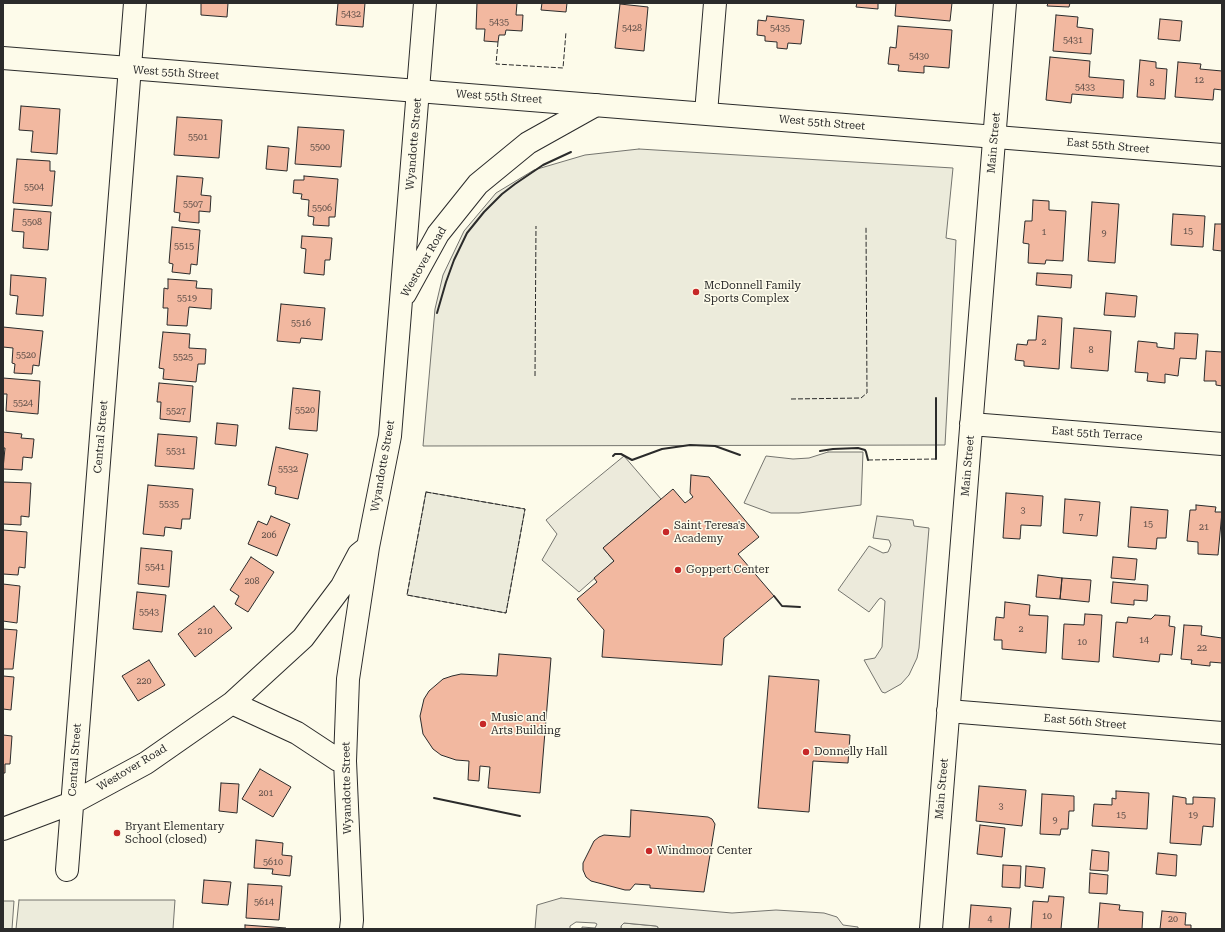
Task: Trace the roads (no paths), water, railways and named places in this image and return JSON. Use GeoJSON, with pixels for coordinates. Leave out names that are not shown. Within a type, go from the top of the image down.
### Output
{"type":"FeatureCollection","features":[{"type":"Feature","properties":{"kind":"street","name":"Central Street"},"geometry":{"type":"LineString","coordinates":[[67,870],[135,3]]}},
{"type":"Feature","properties":{"kind":"street","name":"Wyandotte Street"},"geometry":{"type":"LineString","coordinates":[[351,929],[352,920],[345,760],[348,679],[368,547],[390,436],[425,3]]}},
{"type":"Feature","properties":{"kind":"street"},"geometry":{"type":"LineString","coordinates":[[706,113],[715,3]]}},
{"type":"Feature","properties":{"kind":"street","name":"Main Street"},"geometry":{"type":"LineString","coordinates":[[931,929],[1005,3]]}},
{"type":"Feature","properties":{"kind":"street","name":"West 55th Street"},"geometry":{"type":"LineString","coordinates":[[3,58],[994,136]]}},
{"type":"Feature","properties":{"kind":"street","name":"Westover Road"},"geometry":{"type":"LineString","coordinates":[[401,302],[438,234],[478,184],[528,143],[596,105]]}},
{"type":"Feature","properties":{"kind":"street","name":"East 55th Street"},"geometry":{"type":"LineString","coordinates":[[994,136],[1222,155]]}},
{"type":"Feature","properties":{"kind":"street","name":"East 55th Terrace"},"geometry":{"type":"LineString","coordinates":[[971,424],[1222,444]]}},
{"type":"Feature","properties":{"kind":"street","name":"Westover Road"},"geometry":{"type":"LineString","coordinates":[[3,829],[72,803],[146,763],[232,703],[303,638],[342,586],[359,554],[368,547]]}},
{"type":"Feature","properties":{"kind":"street"},"geometry":{"type":"LineString","coordinates":[[232,703],[297,733],[338,760],[345,760]]}},
{"type":"Feature","properties":{"kind":"street","name":"East 56th Street"},"geometry":{"type":"LineString","coordinates":[[948,711],[1222,733]]}},
{"type":"Feature","properties":{"kind":"place","name":"McDonnell Family Sports Complex"},"geometry":{"type":"Point","coordinates":[696,292]}},
{"type":"Feature","properties":{"kind":"place","name":"Saint Teresa's Academy"},"geometry":{"type":"Point","coordinates":[666,532]}},
{"type":"Feature","properties":{"kind":"place","name":"Goppert Center"},"geometry":{"type":"Point","coordinates":[678,570]}},
{"type":"Feature","properties":{"kind":"place","name":"Music and Arts Building"},"geometry":{"type":"Point","coordinates":[483,724]}},
{"type":"Feature","properties":{"kind":"place","name":"Donnelly Hall"},"geometry":{"type":"Point","coordinates":[806,752]}},
{"type":"Feature","properties":{"kind":"place","name":"Bryant Elementary School (closed)"},"geometry":{"type":"Point","coordinates":[117,833]}},
{"type":"Feature","properties":{"kind":"place","name":"Windmoor Center"},"geometry":{"type":"Point","coordinates":[649,851]}}]}
